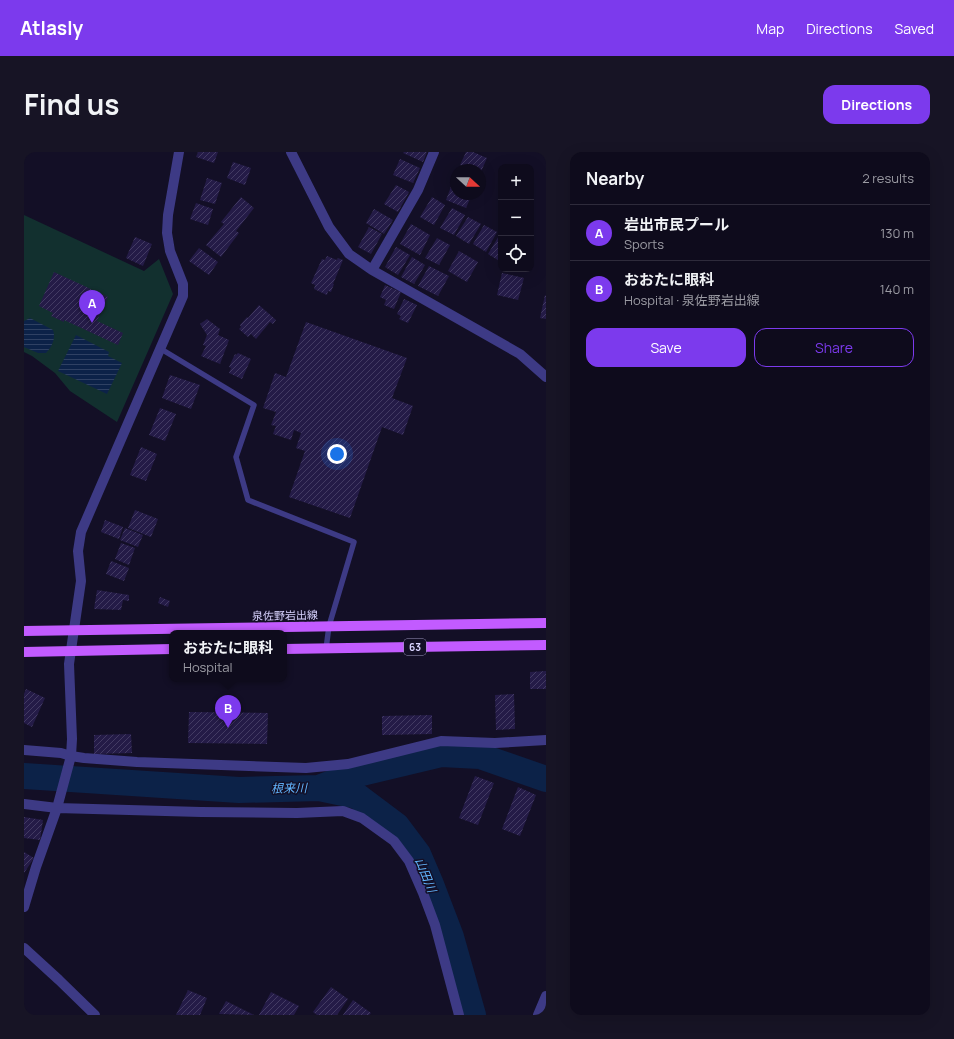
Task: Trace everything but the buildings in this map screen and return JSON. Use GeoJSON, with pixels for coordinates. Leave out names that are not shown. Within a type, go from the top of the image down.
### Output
{"type":"FeatureCollection","features":[{"type":"Feature","properties":{"kind":"main road","name":"泉佐野岩出線"},"geometry":{"type":"LineString","coordinates":[[24,631],[546,623]]}},
{"type":"Feature","properties":{"kind":"main road","name":"63"},"geometry":{"type":"LineString","coordinates":[[287,649],[546,645]]}},
{"type":"Feature","properties":{"kind":"main road"},"geometry":{"type":"LineString","coordinates":[[24,652],[169,649]]}},
{"type":"Feature","properties":{"kind":"street"},"geometry":{"type":"LineString","coordinates":[[24,907],[36,867],[59,803],[71,756],[72,739],[69,664],[81,581],[78,551],[81,532],[183,296],[183,284],[170,251],[167,233],[168,215],[179,152]]}},
{"type":"Feature","properties":{"kind":"street"},"geometry":{"type":"LineString","coordinates":[[291,152],[328,226],[349,254],[372,270],[520,354],[546,377]]}},
{"type":"Feature","properties":{"kind":"street"},"geometry":{"type":"LineString","coordinates":[[372,270],[418,190],[434,152]]}},
{"type":"Feature","properties":{"kind":"street"},"geometry":{"type":"LineString","coordinates":[[24,750],[137,762],[306,768],[348,764],[442,741],[495,743],[546,740]]}},
{"type":"Feature","properties":{"kind":"street"},"geometry":{"type":"LineString","coordinates":[[24,804],[59,803],[297,813],[343,811],[362,818],[394,841],[409,861],[423,893],[434,925],[459,1015]]}},
{"type":"Feature","properties":{"kind":"street"},"geometry":{"type":"LineString","coordinates":[[24,948],[95,1015]]}},
{"type":"Feature","properties":{"kind":"street"},"geometry":{"type":"LineString","coordinates":[[538,1015],[546,996]]}},
{"type":"Feature","properties":{"kind":"lane"},"geometry":{"type":"LineString","coordinates":[[161,349],[254,405],[236,457],[248,500],[354,542],[329,626],[326,649]]}},
{"type":"Feature","properties":{"kind":"green space"},"geometry":{"type":"Polygon","coordinates":[[[24,215],[144,271],[159,259],[173,294],[117,422],[70,391],[55,373],[24,352],[24,215]]]}},
{"type":"Feature","properties":{"kind":"water"},"geometry":{"type":"Polygon","coordinates":[[[30,318],[53,330],[53,342],[46,353],[38,353],[24,347],[24,321],[30,318]]]}},
{"type":"Feature","properties":{"kind":"water"},"geometry":{"type":"Polygon","coordinates":[[[76,335],[109,352],[108,356],[122,363],[107,394],[58,371],[76,335]]]}},
{"type":"Feature","properties":{"kind":"waterway","name":"根来川"},"geometry":{"type":"LineString","coordinates":[[24,776],[239,790],[319,788],[353,775],[441,754],[480,756],[546,779]]}},
{"type":"Feature","properties":{"kind":"waterway","name":"山田川"},"geometry":{"type":"LineString","coordinates":[[319,788],[357,796],[397,826],[418,854],[451,937],[473,1015]]}},
{"type":"Feature","properties":{"kind":"place","name":"岩出市民プール"},"geometry":{"type":"Point","coordinates":[92,323]}},
{"type":"Feature","properties":{"kind":"place","name":"おおたに眼科"},"geometry":{"type":"Point","coordinates":[228,728]}}]}
